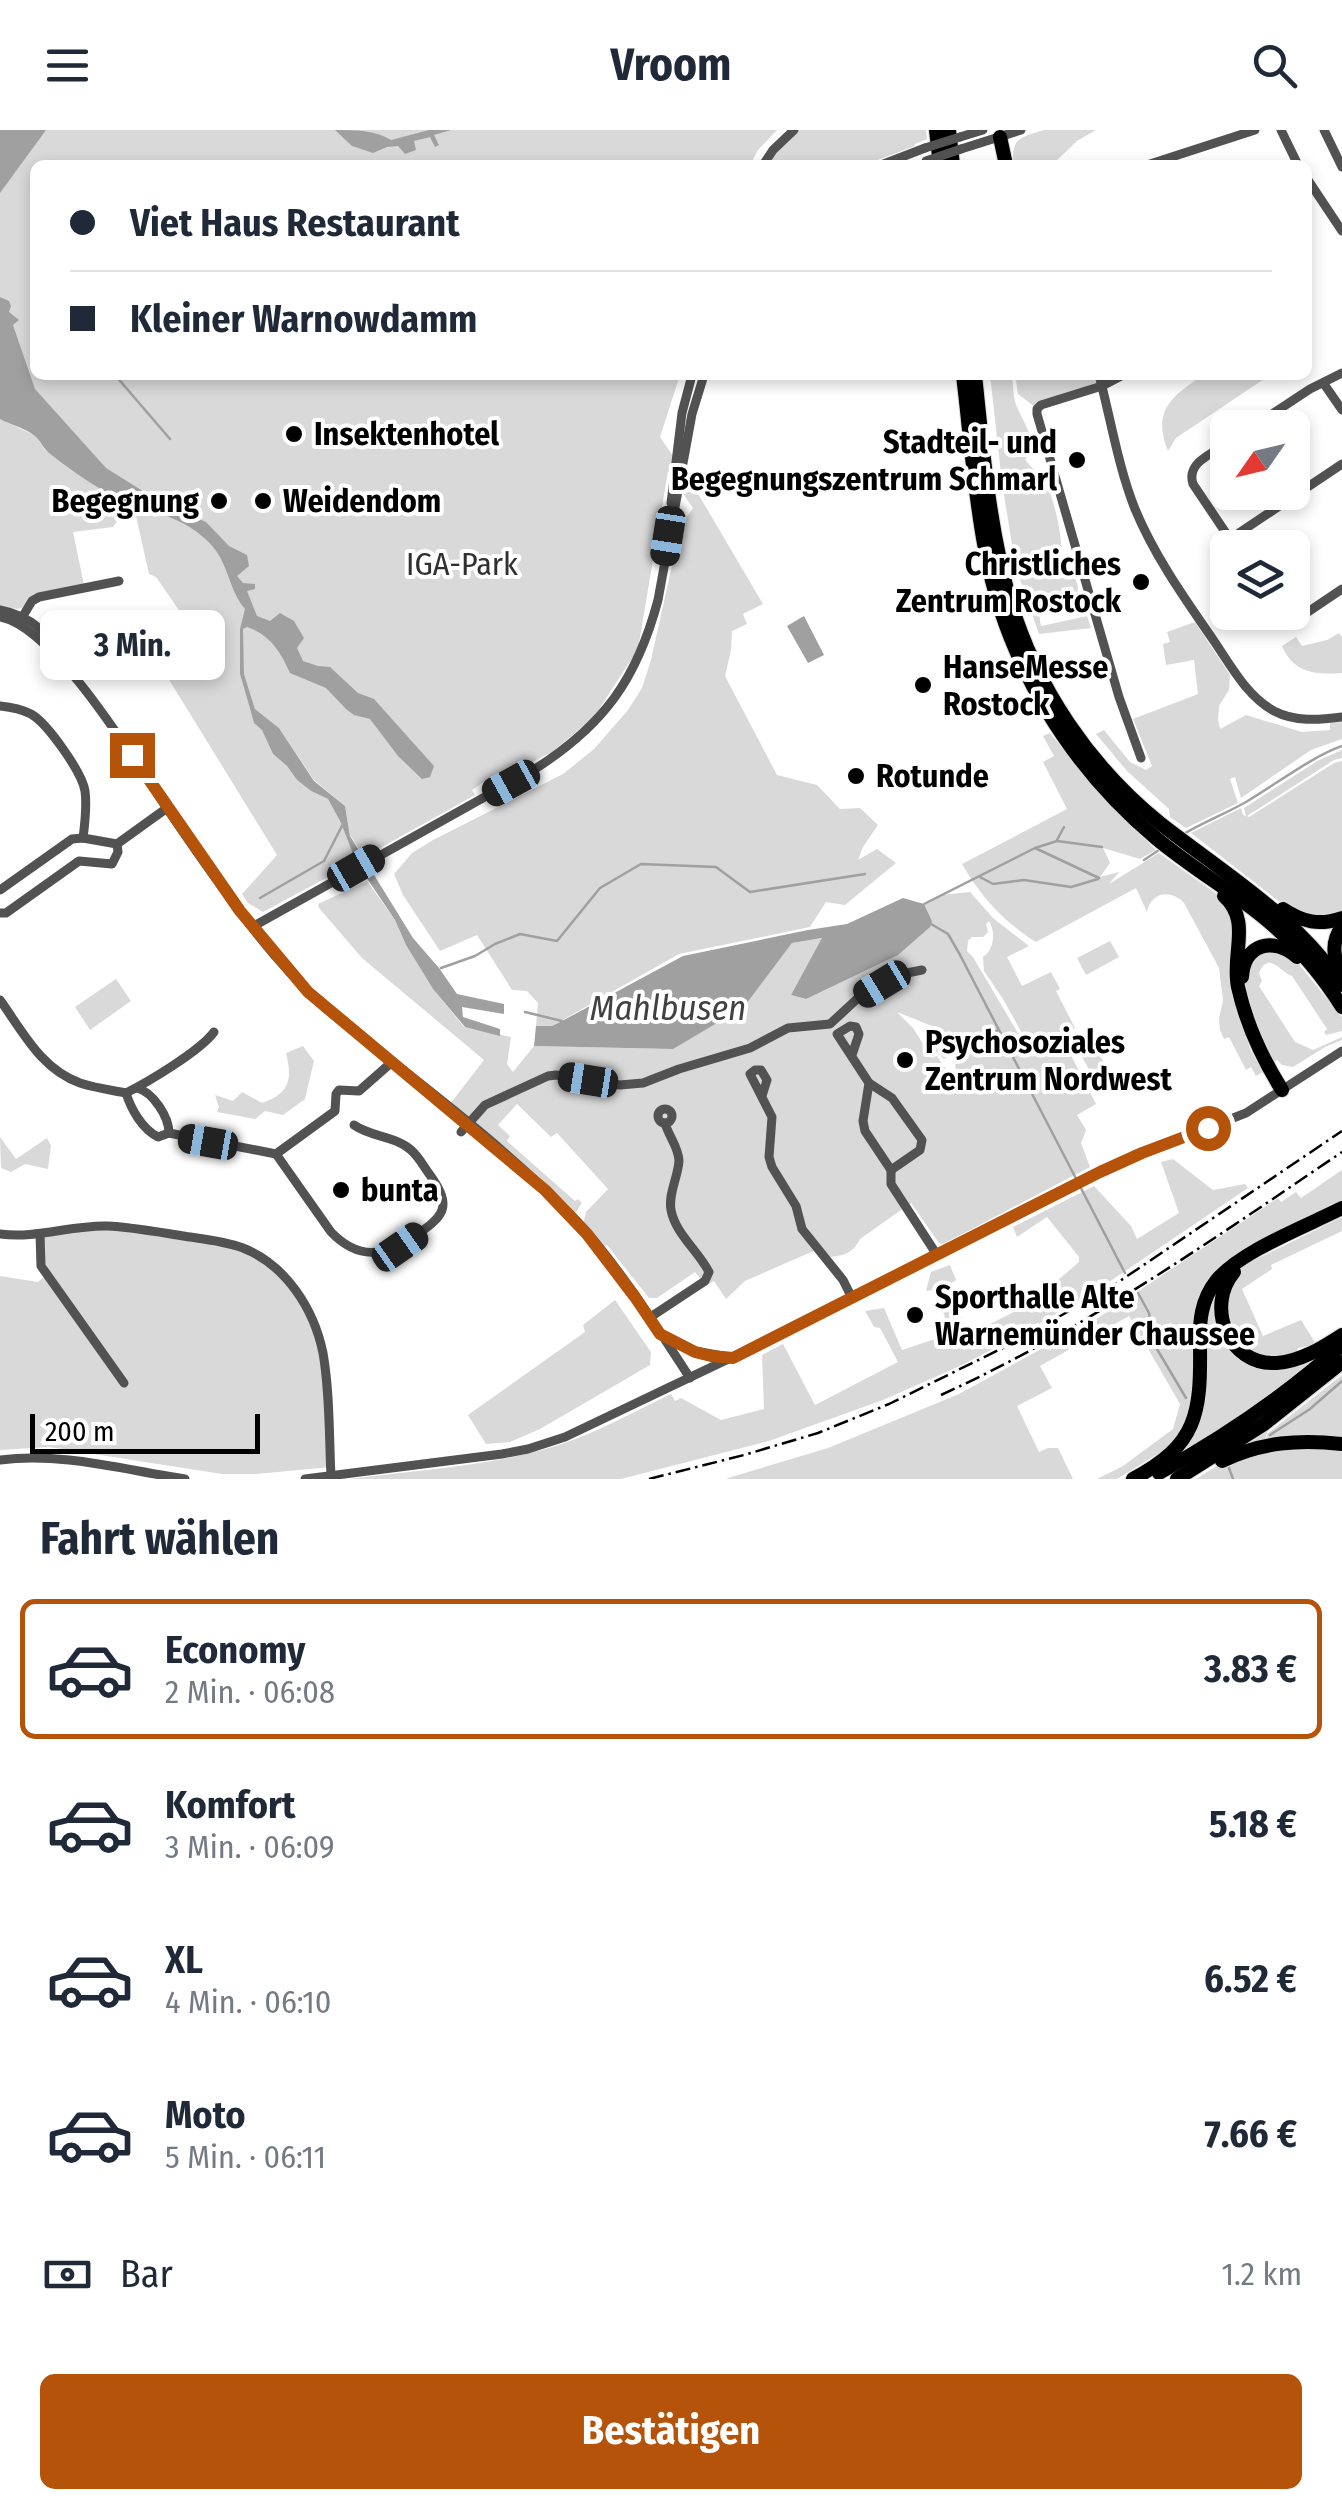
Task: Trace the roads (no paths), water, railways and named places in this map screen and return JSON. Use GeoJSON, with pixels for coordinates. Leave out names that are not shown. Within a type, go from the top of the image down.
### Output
{"type":"FeatureCollection","features":[{"type":"Feature","properties":{"kind":"highway"},"geometry":{"type":"LineString","coordinates":[[933,160],[936,130]]}},
{"type":"Feature","properties":{"kind":"highway"},"geometry":{"type":"LineString","coordinates":[[997,132],[1005,160]]}},
{"type":"Feature","properties":{"kind":"highway"},"geometry":{"type":"LineString","coordinates":[[960,380],[962,414],[969,428],[985,550],[1004,617],[1042,702],[1074,752],[1120,805],[1260,898],[1310,943],[1339,985]]}},
{"type":"Feature","properties":{"kind":"highway"},"geometry":{"type":"LineString","coordinates":[[976,380],[997,545],[1023,637],[1044,682],[1086,747],[1167,837]]}},
{"type":"Feature","properties":{"kind":"highway"},"geometry":{"type":"LineString","coordinates":[[1185,851],[1195,869],[1238,914],[1236,975],[1258,1049],[1282,1090]]}},
{"type":"Feature","properties":{"kind":"highway"},"geometry":{"type":"LineString","coordinates":[[1195,869],[1275,926],[1339,985]]}},
{"type":"Feature","properties":{"kind":"highway"},"geometry":{"type":"LineString","coordinates":[[1260,898],[1272,900],[1307,921],[1326,923],[1342,918]]}},
{"type":"Feature","properties":{"kind":"highway"},"geometry":{"type":"LineString","coordinates":[[1342,926],[1334,952],[1342,1007]]}},
{"type":"Feature","properties":{"kind":"highway"},"geometry":{"type":"LineString","coordinates":[[1244,1003],[1242,967],[1251,953],[1265,946],[1276,945],[1290,951],[1321,986],[1339,985]]}},
{"type":"Feature","properties":{"kind":"highway"},"geometry":{"type":"LineString","coordinates":[[1342,1210],[1237,1268],[1225,1284],[1220,1306],[1228,1337],[1240,1350],[1260,1361],[1298,1358],[1342,1335]]}},
{"type":"Feature","properties":{"kind":"highway"},"geometry":{"type":"LineString","coordinates":[[1133,1479],[1167,1459],[1194,1418],[1200,1384],[1200,1316],[1217,1280],[1241,1260],[1342,1210]]}},
{"type":"Feature","properties":{"kind":"highway"},"geometry":{"type":"LineString","coordinates":[[1148,1479],[1236,1426],[1342,1345]]}},
{"type":"Feature","properties":{"kind":"highway"},"geometry":{"type":"LineString","coordinates":[[1177,1479],[1264,1424],[1342,1362]]}},
{"type":"Feature","properties":{"kind":"highway"},"geometry":{"type":"LineString","coordinates":[[1193,1470],[1263,1445],[1304,1441],[1342,1444]]}},
{"type":"Feature","properties":{"kind":"street"},"geometry":{"type":"LineString","coordinates":[[766,160],[794,130]]}},
{"type":"Feature","properties":{"kind":"street"},"geometry":{"type":"LineString","coordinates":[[894,160],[984,130]]}},
{"type":"Feature","properties":{"kind":"street"},"geometry":{"type":"LineString","coordinates":[[957,139],[982,142],[997,132],[1022,130]]}},
{"type":"Feature","properties":{"kind":"street"},"geometry":{"type":"LineString","coordinates":[[1162,160],[1255,130]]}},
{"type":"Feature","properties":{"kind":"street"},"geometry":{"type":"LineString","coordinates":[[1281,130],[1296,160]]}},
{"type":"Feature","properties":{"kind":"street"},"geometry":{"type":"LineString","coordinates":[[1324,130],[1342,167]]}},
{"type":"Feature","properties":{"kind":"street"},"geometry":{"type":"LineString","coordinates":[[936,160],[957,139]]}},
{"type":"Feature","properties":{"kind":"street"},"geometry":{"type":"LineString","coordinates":[[1312,186],[1342,231]]}},
{"type":"Feature","properties":{"kind":"street"},"geometry":{"type":"LineString","coordinates":[[1278,410],[1342,372]]}},
{"type":"Feature","properties":{"kind":"street"},"geometry":{"type":"LineString","coordinates":[[668,536],[682,413],[691,380]]}},
{"type":"Feature","properties":{"kind":"street"},"geometry":{"type":"LineString","coordinates":[[252,927],[535,769],[572,744],[604,713],[625,684],[642,650],[658,600],[692,417],[703,380]]}},
{"type":"Feature","properties":{"kind":"street"},"geometry":{"type":"LineString","coordinates":[[1141,758],[1119,697],[1036,414],[1041,405],[1101,380],[1125,480],[1144,528],[1172,580],[1240,679],[1258,699],[1281,714],[1307,719],[1342,717]]}},
{"type":"Feature","properties":{"kind":"street"},"geometry":{"type":"LineString","coordinates":[[1324,384],[1342,410]]}},
{"type":"Feature","properties":{"kind":"street"},"geometry":{"type":"LineString","coordinates":[[1210,455],[1193,467],[1190,475],[1210,508]]}},
{"type":"Feature","properties":{"kind":"street"},"geometry":{"type":"LineString","coordinates":[[1251,530],[1342,464]]}},
{"type":"Feature","properties":{"kind":"street"},"geometry":{"type":"LineString","coordinates":[[22,620],[32,600],[119,581]]}},
{"type":"Feature","properties":{"kind":"street"},"geometry":{"type":"LineString","coordinates":[[1310,611],[1342,589]]}},
{"type":"Feature","properties":{"kind":"street"},"geometry":{"type":"LineString","coordinates":[[0,614],[22,620],[76,678],[252,927],[316,1000],[465,1128],[518,1165],[574,1218],[606,1257],[690,1378]]}},
{"type":"Feature","properties":{"kind":"street"},"geometry":{"type":"LineString","coordinates":[[0,706],[32,714],[76,771],[85,792],[83,838]]}},
{"type":"Feature","properties":{"kind":"street"},"geometry":{"type":"LineString","coordinates":[[0,889],[72,839],[117,844],[167,808]]}},
{"type":"Feature","properties":{"kind":"street"},"geometry":{"type":"LineString","coordinates":[[0,913],[6,913],[79,861],[112,864],[117,844]]}},
{"type":"Feature","properties":{"kind":"street"},"geometry":{"type":"LineString","coordinates":[[465,1128],[485,1105],[548,1076],[633,1085],[750,1048],[788,1028],[830,1024],[857,999],[882,984],[922,970]]}},
{"type":"Feature","properties":{"kind":"street"},"geometry":{"type":"LineString","coordinates":[[0,1000],[40,1057],[54,1070],[84,1085],[126,1093],[214,1032]]}},
{"type":"Feature","properties":{"kind":"street"},"geometry":{"type":"LineString","coordinates":[[305,1479],[502,1454],[580,1430],[733,1358],[1076,1184],[1142,1153],[1230,1120],[1342,1051]]}},
{"type":"Feature","properties":{"kind":"street"},"geometry":{"type":"LineString","coordinates":[[852,1055],[869,1083],[892,1098],[922,1140],[920,1150],[891,1170]]}},
{"type":"Feature","properties":{"kind":"street"},"geometry":{"type":"LineString","coordinates":[[276,1154],[335,1111],[340,1090],[359,1091],[392,1062]]}},
{"type":"Feature","properties":{"kind":"street"},"geometry":{"type":"LineString","coordinates":[[869,1083],[864,1128],[891,1170],[892,1184],[937,1255]]}},
{"type":"Feature","properties":{"kind":"street"},"geometry":{"type":"LineString","coordinates":[[137,1088],[147,1092],[158,1106],[170,1126],[168,1133]]}},
{"type":"Feature","properties":{"kind":"street"},"geometry":{"type":"LineString","coordinates":[[126,1093],[150,1133],[276,1154],[339,1240],[356,1250],[381,1253],[436,1222],[444,1198],[416,1155],[402,1144],[354,1125]]}},
{"type":"Feature","properties":{"kind":"street"},"geometry":{"type":"LineString","coordinates":[[762,1096],[772,1117],[770,1162],[796,1206],[802,1229],[852,1298]]}},
{"type":"Feature","properties":{"kind":"street"},"geometry":{"type":"LineString","coordinates":[[649,1318],[705,1281],[709,1272],[671,1210],[679,1162],[665,1123]]}},
{"type":"Feature","properties":{"kind":"street"},"geometry":{"type":"LineString","coordinates":[[0,1234],[40,1234],[104,1226],[231,1244],[260,1256],[296,1290],[308,1309],[321,1346],[332,1476]]}},
{"type":"Feature","properties":{"kind":"street"},"geometry":{"type":"LineString","coordinates":[[40,1234],[41,1266],[124,1383]]}},
{"type":"Feature","properties":{"kind":"street"},"geometry":{"type":"LineString","coordinates":[[660,1334],[695,1352],[733,1358]]}},
{"type":"Feature","properties":{"kind":"street"},"geometry":{"type":"LineString","coordinates":[[0,1460],[65,1460],[186,1479]]}},
{"type":"Feature","properties":{"kind":"water"},"geometry":{"type":"Polygon","coordinates":[[[0,130],[46,130],[0,193],[0,130]]]}},
{"type":"Feature","properties":{"kind":"water"},"geometry":{"type":"Polygon","coordinates":[[[335,130],[372,132],[391,140],[429,130],[451,130],[434,135],[439,145],[435,147],[430,137],[414,141],[416,150],[405,154],[398,146],[373,153],[352,146],[335,130]]]}},
{"type":"Feature","properties":{"kind":"water"},"geometry":{"type":"Polygon","coordinates":[[[0,297],[9,301],[9,312],[19,320],[13,325],[35,389],[106,468],[162,503],[206,522],[229,546],[247,555],[249,566],[237,576],[243,583],[255,584],[255,589],[247,591],[257,616],[270,621],[280,613],[294,621],[304,638],[297,648],[303,661],[330,667],[358,693],[374,699],[434,766],[430,777],[422,779],[398,756],[370,719],[354,715],[326,688],[290,673],[268,639],[255,630],[243,629],[244,674],[255,709],[279,728],[314,781],[345,806],[350,836],[413,938],[457,994],[504,1004],[504,1014],[462,1007],[463,1017],[500,1029],[500,1036],[465,1027],[433,989],[395,920],[356,862],[328,799],[297,780],[273,754],[262,730],[254,723],[240,674],[240,629],[245,609],[212,545],[181,522],[99,488],[49,453],[31,433],[0,419],[0,297]]]}},
{"type":"Feature","properties":{"kind":"water"},"geometry":{"type":"Polygon","coordinates":[[[804,616],[824,655],[808,663],[787,626],[804,616]]]}},
{"type":"Feature","properties":{"kind":"water","name":"Mahlbusen"},"geometry":{"type":"Polygon","coordinates":[[[903,898],[924,904],[932,921],[930,927],[898,955],[806,999],[791,995],[822,938],[792,943],[744,1007],[673,1049],[534,1046],[536,1026],[552,1026],[683,956],[847,924],[903,898]]]}},
{"type":"Feature","properties":{"kind":"waterway"},"geometry":{"type":"LineString","coordinates":[[119,380],[170,439]]}},
{"type":"Feature","properties":{"kind":"waterway"},"geometry":{"type":"LineString","coordinates":[[1182,835],[1342,746]]}},
{"type":"Feature","properties":{"kind":"waterway"},"geometry":{"type":"LineString","coordinates":[[260,898],[324,861],[344,822]]}},
{"type":"Feature","properties":{"kind":"waterway"},"geometry":{"type":"LineString","coordinates":[[1057,840],[1064,827]]}},
{"type":"Feature","properties":{"kind":"waterway"},"geometry":{"type":"LineString","coordinates":[[1035,848],[1057,841],[1102,847]]}},
{"type":"Feature","properties":{"kind":"waterway"},"geometry":{"type":"LineString","coordinates":[[924,904],[1035,848],[1099,878]]}},
{"type":"Feature","properties":{"kind":"waterway"},"geometry":{"type":"LineString","coordinates":[[1144,860],[1159,850]]}},
{"type":"Feature","properties":{"kind":"waterway"},"geometry":{"type":"LineString","coordinates":[[441,968],[520,934],[557,941],[600,888],[641,864],[716,867],[750,892],[865,874]]}},
{"type":"Feature","properties":{"kind":"waterway"},"geometry":{"type":"LineString","coordinates":[[980,877],[993,884],[1024,880],[1071,887],[1098,879]]}},
{"type":"Feature","properties":{"kind":"waterway"},"geometry":{"type":"LineString","coordinates":[[931,924],[948,934],[959,953],[1125,1273]]}},
{"type":"Feature","properties":{"kind":"waterway"},"geometry":{"type":"LineString","coordinates":[[525,1012],[562,1021]]}},
{"type":"Feature","properties":{"kind":"waterway"},"geometry":{"type":"LineString","coordinates":[[960,1052],[998,1030]]}},
{"type":"Feature","properties":{"kind":"waterway"},"geometry":{"type":"LineString","coordinates":[[1138,1293],[1149,1313],[1154,1344],[1186,1398]]}},
{"type":"Feature","properties":{"kind":"waterway"},"geometry":{"type":"LineString","coordinates":[[1270,1435],[1310,1409],[1342,1381]]}},
{"type":"Feature","properties":{"kind":"waterway"},"geometry":{"type":"LineString","coordinates":[[1229,1468],[1233,1479]]}},
{"type":"Feature","properties":{"kind":"railway"},"geometry":{"type":"LineString","coordinates":[[649,1479],[818,1433],[889,1404],[1019,1340],[1117,1283],[1342,1131]]}},
{"type":"Feature","properties":{"kind":"railway"},"geometry":{"type":"LineString","coordinates":[[941,1395],[1096,1313],[1342,1152]]}},
{"type":"Feature","properties":{"kind":"place","name":"Insektenhotel"},"geometry":{"type":"Point","coordinates":[294,434]}},
{"type":"Feature","properties":{"kind":"place","name":"Stadteil- und Begegnungszentrum Schmarl"},"geometry":{"type":"Point","coordinates":[1077,460]}},
{"type":"Feature","properties":{"kind":"place","name":"Begegnung"},"geometry":{"type":"Point","coordinates":[219,501]}},
{"type":"Feature","properties":{"kind":"place","name":"Weidendom"},"geometry":{"type":"Point","coordinates":[263,501]}},
{"type":"Feature","properties":{"kind":"place","name":"Christliches Zentrum Rostock"},"geometry":{"type":"Point","coordinates":[1141,582]}},
{"type":"Feature","properties":{"kind":"place","name":"HanseMesse Rostock"},"geometry":{"type":"Point","coordinates":[923,685]}},
{"type":"Feature","properties":{"kind":"place","name":"Rotunde"},"geometry":{"type":"Point","coordinates":[856,776]}},
{"type":"Feature","properties":{"kind":"place","name":"Psychosoziales Zentrum Nordwest"},"geometry":{"type":"Point","coordinates":[905,1060]}},
{"type":"Feature","properties":{"kind":"place","name":"bunta"},"geometry":{"type":"Point","coordinates":[341,1190]}},
{"type":"Feature","properties":{"kind":"place","name":"Sporthalle Alte Warnemünder Chaussee"},"geometry":{"type":"Point","coordinates":[915,1315]}},
{"type":"Feature","properties":{"kind":"park label","name":"IGA-Park"},"geometry":{"type":"Point","coordinates":[462,564]}}]}
